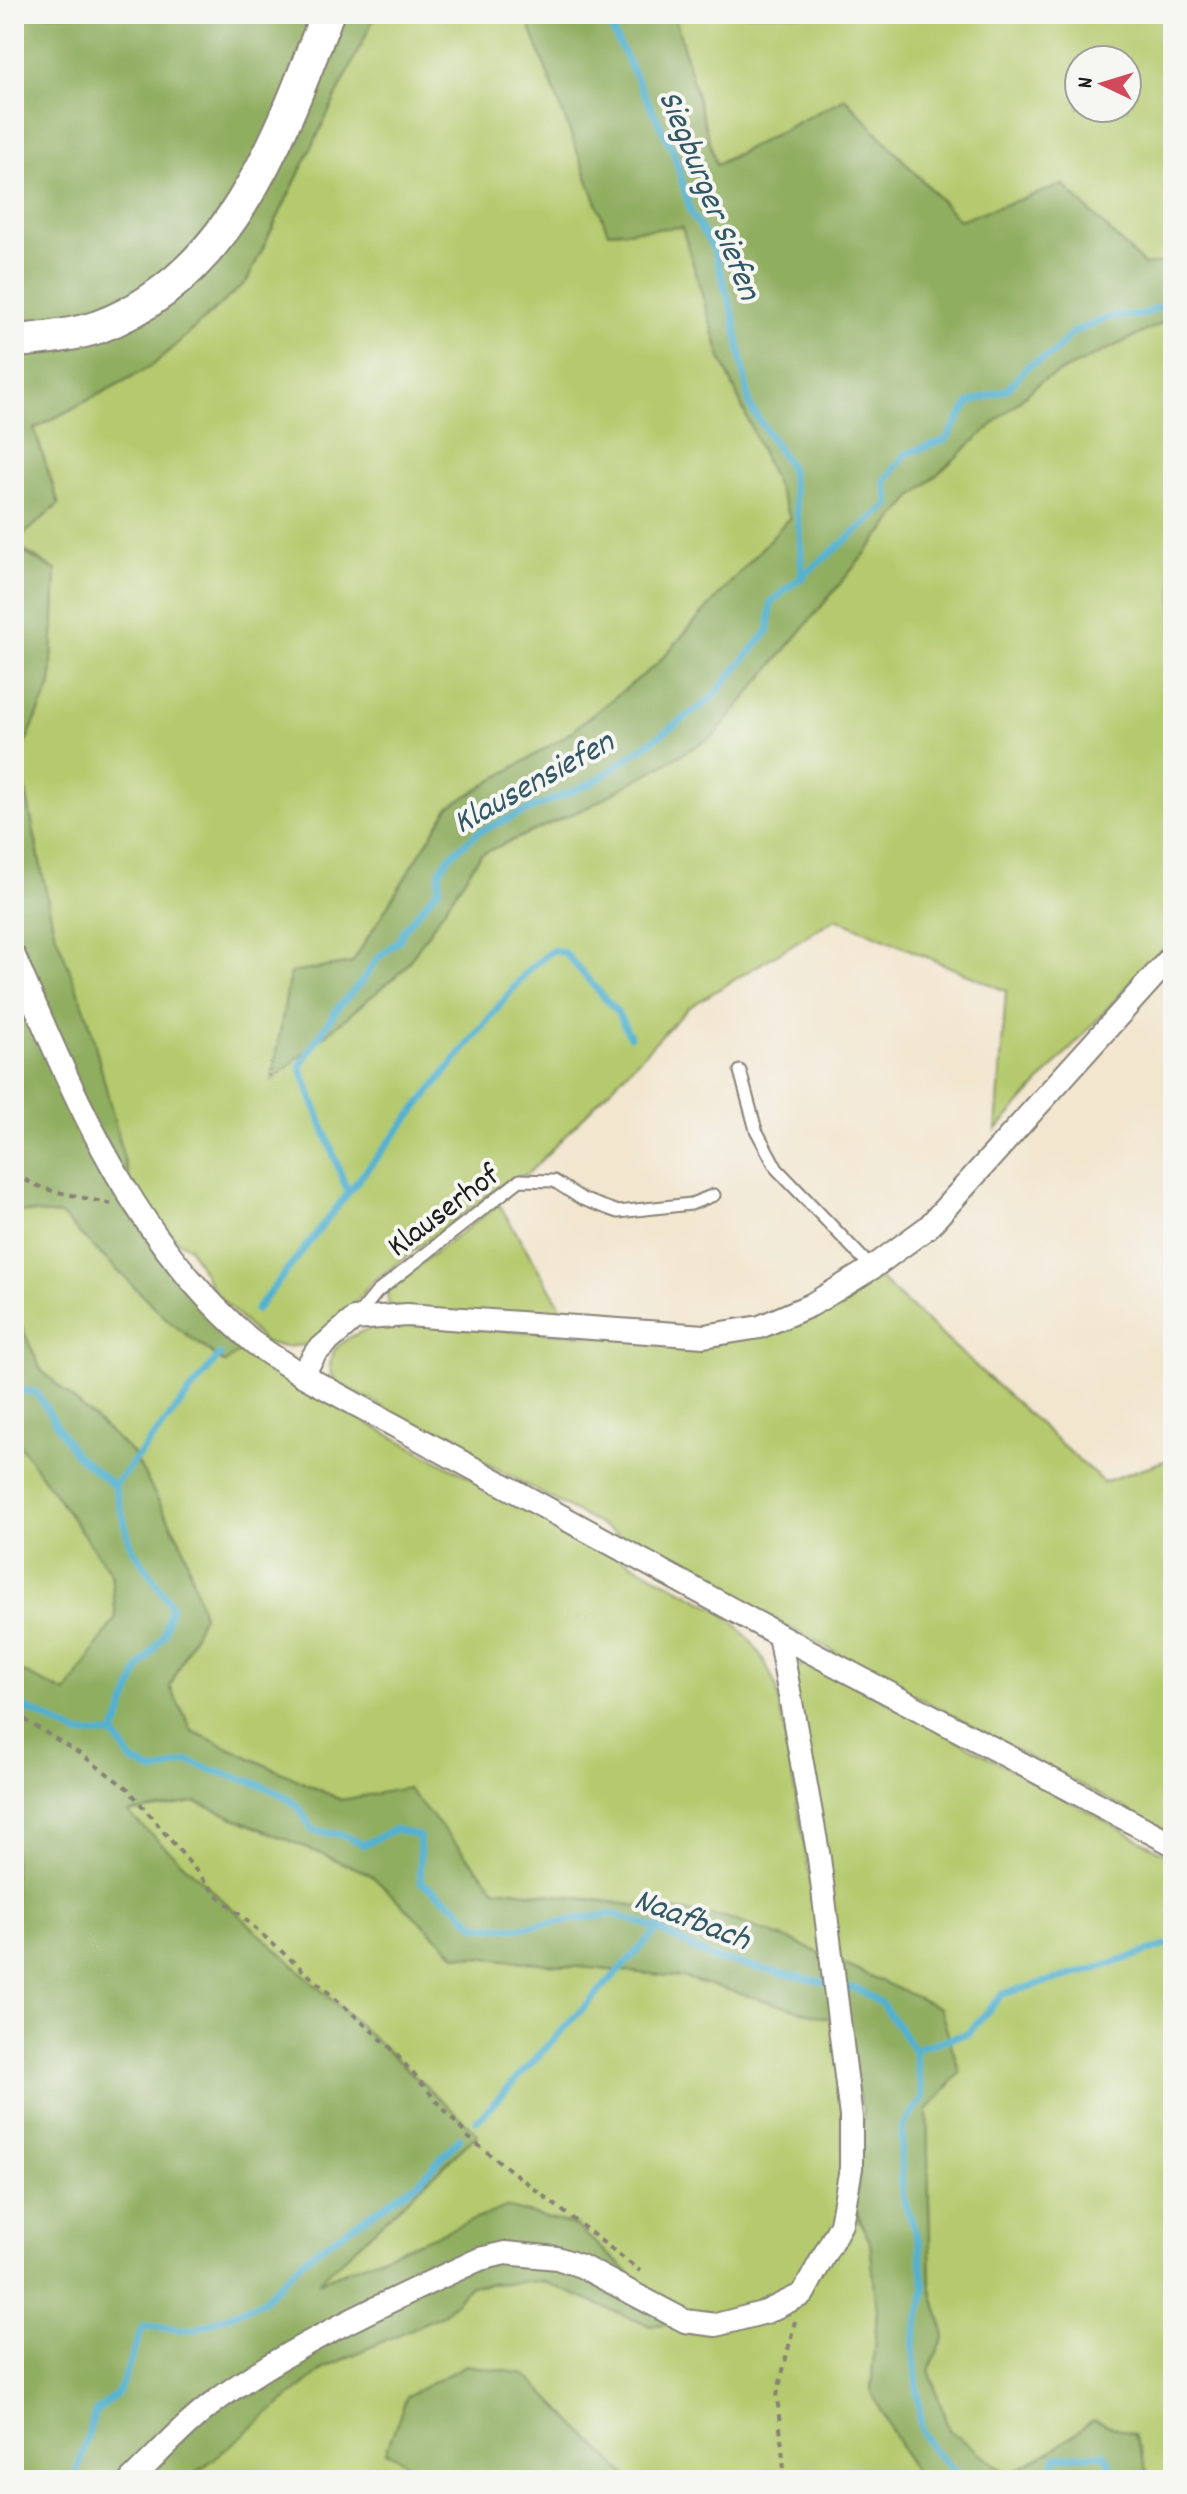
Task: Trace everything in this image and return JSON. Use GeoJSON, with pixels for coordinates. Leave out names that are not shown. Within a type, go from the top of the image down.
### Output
{"type":"FeatureCollection","features":[{"type":"Feature","properties":{"kind":"main road"},"geometry":{"type":"LineString","coordinates":[[14,341],[69,335],[98,326],[161,293],[191,268],[245,200],[268,157],[327,14]]}},
{"type":"Feature","properties":{"kind":"street"},"geometry":{"type":"LineString","coordinates":[[302,1375],[316,1352],[354,1319],[407,1315],[704,1336],[760,1327],[811,1305],[872,1268],[928,1227],[1173,955]]}},
{"type":"Feature","properties":{"kind":"street"},"geometry":{"type":"LineString","coordinates":[[14,956],[84,1119],[137,1210],[202,1294],[253,1342],[302,1375],[779,1635],[1173,1844]]}},
{"type":"Feature","properties":{"kind":"street"},"geometry":{"type":"LineString","coordinates":[[131,2480],[193,2420],[236,2387],[284,2358],[480,2259],[505,2253],[557,2258],[581,2266],[685,2321],[716,2325],[766,2312],[803,2294],[841,2224],[851,2168],[851,2117],[819,1858],[779,1635]]}},
{"type":"Feature","properties":{"kind":"lane"},"geometry":{"type":"LineString","coordinates":[[740,1071],[756,1130],[777,1169],[872,1268]]}},
{"type":"Feature","properties":{"kind":"lane","name":"Klauserhof"},"geometry":{"type":"LineString","coordinates":[[354,1319],[377,1292],[520,1180],[554,1181],[582,1199],[618,1212],[691,1204],[714,1195]]}},
{"type":"Feature","properties":{"kind":"path"},"geometry":{"type":"LineString","coordinates":[[14,1175],[45,1189],[137,1210]]}},
{"type":"Feature","properties":{"kind":"path"},"geometry":{"type":"LineString","coordinates":[[14,1713],[82,1755],[128,1789],[214,1892],[389,2046],[469,2138],[649,2281]]}},
{"type":"Feature","properties":{"kind":"path"},"geometry":{"type":"LineString","coordinates":[[785,2480],[777,2395],[803,2294]]}},
{"type":"Feature","properties":{"kind":"green space"},"geometry":{"type":"Polygon","coordinates":[[[14,14],[376,14],[247,281],[152,366],[34,429],[59,504],[14,543],[14,14]]]}},
{"type":"Feature","properties":{"kind":"green space"},"geometry":{"type":"Polygon","coordinates":[[[376,14],[525,14],[608,232],[682,227],[721,358],[790,517],[657,664],[564,737],[449,807],[352,963],[290,973],[272,1079],[404,969],[481,854],[590,806],[714,736],[911,498],[1040,381],[1173,318],[1173,937],[996,1130],[1006,991],[836,918],[688,1008],[529,1173],[509,1180],[371,1283],[331,1332],[313,1344],[284,1347],[264,1342],[215,1293],[189,1247],[179,1242],[132,1192],[88,1018],[53,927],[19,757],[51,685],[56,571],[14,543],[59,504],[34,429],[152,366],[247,281],[376,14]]]}},
{"type":"Feature","properties":{"kind":"green space"},"geometry":{"type":"Polygon","coordinates":[[[525,14],[674,14],[716,165],[845,98],[959,220],[1063,185],[1144,265],[1173,262],[1173,318],[1040,382],[911,498],[714,736],[590,806],[481,854],[404,969],[272,1080],[290,973],[352,963],[449,807],[564,737],[657,664],[790,517],[721,358],[682,227],[608,232],[525,14]]]}},
{"type":"Feature","properties":{"kind":"green space"},"geometry":{"type":"Polygon","coordinates":[[[674,14],[1173,14],[1173,262],[1144,265],[1063,185],[959,220],[845,98],[715,165],[674,14]]]}},
{"type":"Feature","properties":{"kind":"green space"},"geometry":{"type":"Polygon","coordinates":[[[14,547],[56,570],[51,685],[19,757],[53,927],[88,1017],[137,1210],[246,1346],[225,1363],[170,1322],[61,1215],[14,1211],[14,547]]]}},
{"type":"Feature","properties":{"kind":"green space"},"geometry":{"type":"Polygon","coordinates":[[[499,1204],[563,1310],[562,1322],[389,1307],[387,1293],[396,1282],[499,1204]]]}},
{"type":"Feature","properties":{"kind":"green space"},"geometry":{"type":"Polygon","coordinates":[[[14,1211],[61,1215],[170,1322],[224,1363],[246,1346],[316,1396],[719,1610],[729,1619],[761,1655],[777,1689],[824,1955],[746,1927],[704,1917],[494,1888],[407,1789],[341,1800],[192,1731],[170,1687],[203,1615],[133,1454],[41,1370],[14,1310],[14,1211]]]}},
{"type":"Feature","properties":{"kind":"green space"},"geometry":{"type":"Polygon","coordinates":[[[879,1278],[1103,1482],[1173,1458],[1173,1835],[336,1382],[331,1369],[335,1349],[343,1342],[387,1323],[696,1342],[879,1278]]]}},
{"type":"Feature","properties":{"kind":"green space"},"geometry":{"type":"Polygon","coordinates":[[[14,1310],[41,1370],[133,1454],[183,1546],[203,1615],[170,1687],[192,1731],[341,1800],[407,1788],[495,1888],[725,1917],[793,1941],[940,2008],[960,2073],[927,2110],[931,2289],[945,2336],[929,2370],[949,2430],[1008,2474],[1052,2451],[1093,2420],[1134,2434],[1150,2480],[918,2480],[871,2391],[877,2310],[870,2242],[855,2209],[863,2110],[837,2021],[682,1977],[456,1955],[370,1874],[196,1802],[128,1813],[478,2134],[318,2282],[506,2207],[576,2226],[683,2321],[650,2326],[542,2281],[470,2285],[444,2314],[326,2367],[188,2480],[14,2480],[14,1668],[66,1693],[116,1617],[111,1573],[14,1437],[14,1310]]]}},
{"type":"Feature","properties":{"kind":"green space"},"geometry":{"type":"Polygon","coordinates":[[[14,1437],[111,1573],[116,1617],[66,1694],[14,1668],[14,1437]]]}},
{"type":"Feature","properties":{"kind":"green space"},"geometry":{"type":"Polygon","coordinates":[[[806,1662],[817,1663],[1173,1858],[1173,2480],[1150,2480],[1134,2434],[1093,2420],[1052,2451],[1008,2475],[949,2430],[929,2370],[945,2336],[931,2289],[927,2110],[839,1962],[792,1679],[797,1669],[806,1662]]]}},
{"type":"Feature","properties":{"kind":"green space"},"geometry":{"type":"Polygon","coordinates":[[[196,1802],[370,1874],[456,1955],[682,1977],[838,2021],[852,2207],[870,2242],[877,2310],[871,2391],[918,2480],[630,2480],[525,2374],[417,2470],[415,2480],[187,2480],[326,2367],[444,2314],[470,2285],[542,2281],[650,2326],[684,2320],[576,2226],[316,2283],[127,1812],[196,1802]]]}},
{"type":"Feature","properties":{"kind":"green space"},"geometry":{"type":"Polygon","coordinates":[[[466,2365],[525,2374],[630,2480],[415,2480],[417,2470],[386,2451],[407,2396],[466,2365]]]}},
{"type":"Feature","properties":{"kind":"waterway","name":"Siegburger Siefen"},"geometry":{"type":"LineString","coordinates":[[604,14],[674,153],[691,213],[713,247],[734,317],[750,406],[790,467],[800,532],[802,579]]}},
{"type":"Feature","properties":{"kind":"waterway","name":"Klausensiefen"},"geometry":{"type":"LineString","coordinates":[[256,1310],[348,1193],[300,1066],[339,1006],[361,983],[376,960],[400,939],[405,928],[439,888],[440,871],[450,856],[480,831],[594,782],[710,700],[769,630],[771,602],[890,504],[885,481],[906,454],[946,440],[969,403],[1008,389],[1028,366],[1053,354],[1073,332],[1111,317],[1142,315],[1173,301]]}},
{"type":"Feature","properties":{"kind":"waterway"},"geometry":{"type":"LineString","coordinates":[[348,1193],[529,969],[553,950],[565,953],[617,1012],[630,1036]]}},
{"type":"Feature","properties":{"kind":"waterway","name":"Klausensiefen"},"geometry":{"type":"LineString","coordinates":[[114,1486],[220,1355]]}},
{"type":"Feature","properties":{"kind":"waterway","name":"Naafbach"},"geometry":{"type":"LineString","coordinates":[[14,1389],[37,1393],[74,1453],[114,1486],[131,1546],[171,1605],[164,1635],[139,1669],[114,1734],[132,1761],[155,1772],[190,1761],[258,1784],[296,1805],[313,1831],[344,1835],[363,1845],[395,1829],[419,1836],[421,1882],[456,1906],[476,1926],[517,1928],[613,1914],[658,1929],[711,1958],[860,1990],[882,2004],[914,2049],[923,2098],[903,2126],[901,2159],[902,2194],[919,2242],[925,2290],[913,2346],[921,2428],[931,2448],[964,2480]]}},
{"type":"Feature","properties":{"kind":"waterway"},"geometry":{"type":"LineString","coordinates":[[14,1702],[78,1734],[114,1734]]}},
{"type":"Feature","properties":{"kind":"waterway"},"geometry":{"type":"LineString","coordinates":[[477,2121],[658,1929]]}},
{"type":"Feature","properties":{"kind":"waterway"},"geometry":{"type":"LineString","coordinates":[[914,2049],[969,2033],[1002,1994],[1102,1967],[1173,1943]]}},
{"type":"Feature","properties":{"kind":"waterway"},"geometry":{"type":"LineString","coordinates":[[74,2480],[95,2412],[119,2392],[143,2326],[194,2330],[262,2302],[304,2259],[419,2182],[460,2138]]}},
{"type":"Feature","properties":{"kind":"waterway","name":"Naafbach"},"geometry":{"type":"LineString","coordinates":[[1049,2480],[1056,2457],[1105,2454],[1111,2466],[1109,2480]]}}]}
